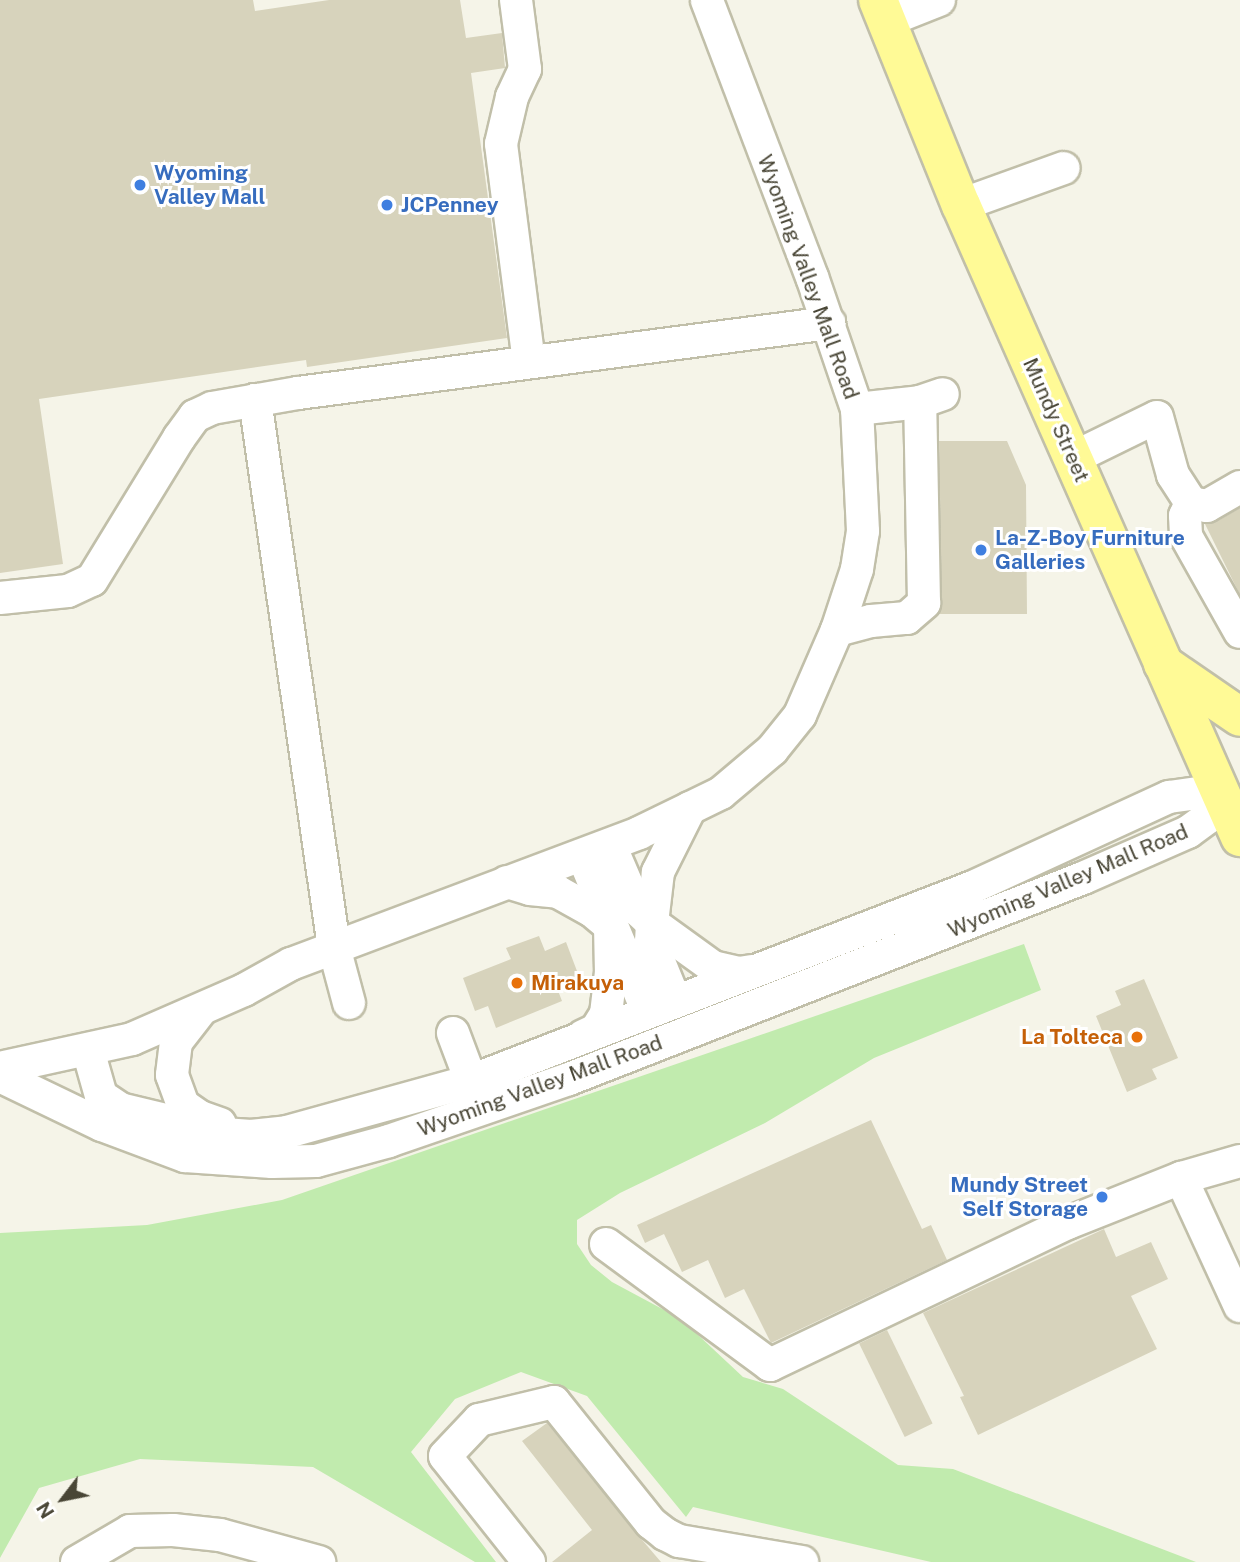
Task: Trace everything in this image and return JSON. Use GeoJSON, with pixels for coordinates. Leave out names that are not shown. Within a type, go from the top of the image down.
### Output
{"type":"FeatureCollection","features":[{"type":"Feature","properties":{"kind":"main road","name":"Mundy Street"},"geometry":{"type":"LineString","coordinates":[[882,10],[961,205],[1163,664],[1229,786],[1240,837]]}},
{"type":"Feature","properties":{"kind":"main road"},"geometry":{"type":"LineString","coordinates":[[1163,664],[1240,717]]}},
{"type":"Feature","properties":{"kind":"lane"},"geometry":{"type":"LineString","coordinates":[[516,0],[524,69],[512,97],[500,144],[529,362]]}},
{"type":"Feature","properties":{"kind":"lane","name":"Wyoming Valley Mall Road"},"geometry":{"type":"LineString","coordinates":[[0,1068],[132,1039],[201,1010],[291,964],[597,850],[721,793],[782,740],[812,691],[818,670],[837,630],[857,569],[863,531],[856,409],[829,323],[707,0]]}},
{"type":"Feature","properties":{"kind":"lane"},"geometry":{"type":"LineString","coordinates":[[882,10],[939,0]]}},
{"type":"Feature","properties":{"kind":"lane"},"geometry":{"type":"LineString","coordinates":[[961,205],[1064,168]]}},
{"type":"Feature","properties":{"kind":"lane"},"geometry":{"type":"LineString","coordinates":[[0,598],[68,592],[92,580],[195,416],[212,408],[529,362],[595,357],[829,323]]}},
{"type":"Feature","properties":{"kind":"lane"},"geometry":{"type":"LineString","coordinates":[[837,630],[871,621],[907,618],[924,603],[932,398],[856,409]]}},
{"type":"Feature","properties":{"kind":"lane"},"geometry":{"type":"LineString","coordinates":[[255,400],[334,947],[349,1003]]}},
{"type":"Feature","properties":{"kind":"lane"},"geometry":{"type":"LineString","coordinates":[[1073,458],[1157,417],[1173,475],[1191,503],[1207,506],[1240,487]]}},
{"type":"Feature","properties":{"kind":"lane"},"geometry":{"type":"LineString","coordinates":[[1191,503],[1183,526],[1186,536],[1240,632]]}},
{"type":"Feature","properties":{"kind":"lane","name":"Wyoming Valley Mall Road"},"geometry":{"type":"LineString","coordinates":[[287,1132],[471,1081],[974,887],[1169,797],[1229,786]]}},
{"type":"Feature","properties":{"kind":"lane","name":"Wyoming Valley Mall Road"},"geometry":{"type":"LineString","coordinates":[[0,1076],[102,1125],[186,1156],[272,1162],[316,1161],[388,1141],[569,1079],[1083,878],[1188,832],[1207,818],[1229,786]]}},
{"type":"Feature","properties":{"kind":"lane"},"geometry":{"type":"LineString","coordinates":[[662,1007],[651,942],[658,872],[690,808]]}},
{"type":"Feature","properties":{"kind":"lane"},"geometry":{"type":"LineString","coordinates":[[597,850],[638,910],[713,967],[739,973],[764,969]]}},
{"type":"Feature","properties":{"kind":"lane"},"geometry":{"type":"LineString","coordinates":[[572,1042],[596,1030],[606,1014],[611,972],[610,926],[597,850]]}},
{"type":"Feature","properties":{"kind":"lane"},"geometry":{"type":"LineString","coordinates":[[507,882],[530,889],[558,892],[592,911],[610,926],[627,958],[662,1007]]}},
{"type":"Feature","properties":{"kind":"lane"},"geometry":{"type":"LineString","coordinates":[[201,1010],[183,1031],[175,1052],[172,1075],[176,1094],[183,1105],[200,1118],[216,1124],[287,1132]]}},
{"type":"Feature","properties":{"kind":"lane"},"geometry":{"type":"LineString","coordinates":[[453,1033],[471,1081]]}},
{"type":"Feature","properties":{"kind":"lane"},"geometry":{"type":"LineString","coordinates":[[88,1050],[101,1096],[120,1109],[224,1134],[251,1136],[287,1132]]}},
{"type":"Feature","properties":{"kind":"lane"},"geometry":{"type":"LineString","coordinates":[[606,1244],[770,1365],[1068,1223],[1181,1178],[1240,1161]]}},
{"type":"Feature","properties":{"kind":"lane"},"geometry":{"type":"LineString","coordinates":[[1181,1178],[1240,1306]]}},
{"type":"Feature","properties":{"kind":"lane"},"geometry":{"type":"LineString","coordinates":[[529,1562],[445,1456],[479,1420],[554,1402],[650,1523],[665,1534],[679,1541],[802,1562]]}},
{"type":"Feature","properties":{"kind":"lane"},"geometry":{"type":"LineString","coordinates":[[77,1562],[130,1531],[173,1530],[220,1535],[319,1562]]}},
{"type":"Feature","properties":{"kind":"green space"},"geometry":{"type":"Polygon","coordinates":[[[1024,944],[1041,990],[874,1058],[765,1123],[620,1193],[577,1220],[577,1244],[591,1265],[612,1282],[681,1319],[743,1377],[783,1389],[898,1465],[953,1469],[1196,1562],[931,1562],[693,1507],[686,1517],[587,1396],[521,1372],[455,1399],[411,1452],[496,1562],[475,1562],[313,1467],[140,1459],[39,1488],[0,1558],[0,1233],[147,1225],[282,1200],[1024,944]]]}},
{"type":"Feature","properties":{"kind":"building"},"geometry":{"type":"Polygon","coordinates":[[[0,0],[253,0],[255,11],[329,0],[460,0],[466,38],[502,33],[505,68],[471,73],[507,338],[307,367],[306,360],[39,399],[63,564],[0,573],[0,0]]]}},
{"type":"Feature","properties":{"kind":"building","name":"La-Z-Boy Furniture Galleries"},"geometry":{"type":"Polygon","coordinates":[[[939,441],[1007,441],[1026,485],[1027,614],[938,614],[942,603],[939,441]]]}},
{"type":"Feature","properties":{"kind":"building"},"geometry":{"type":"Polygon","coordinates":[[[1240,508],[1240,595],[1205,524],[1216,522],[1240,508]]]}},
{"type":"Feature","properties":{"kind":"building","name":"Mirakuya"},"geometry":{"type":"Polygon","coordinates":[[[539,936],[545,951],[566,942],[580,979],[557,988],[562,1001],[496,1028],[488,1006],[475,1011],[463,978],[511,959],[506,948],[539,936]]]}},
{"type":"Feature","properties":{"kind":"building","name":"La Tolteca"},"geometry":{"type":"Polygon","coordinates":[[[1144,979],[1178,1058],[1152,1069],[1157,1079],[1127,1092],[1096,1016],[1121,1005],[1115,991],[1144,979]]]}},
{"type":"Feature","properties":{"kind":"building"},"geometry":{"type":"Polygon","coordinates":[[[871,1120],[922,1229],[931,1225],[947,1260],[771,1343],[744,1289],[725,1298],[708,1260],[682,1272],[664,1234],[645,1243],[637,1225],[871,1120]]]}},
{"type":"Feature","properties":{"kind":"building"},"geometry":{"type":"Polygon","coordinates":[[[1104,1229],[1116,1257],[1151,1242],[1168,1279],[1131,1296],[1157,1349],[978,1435],[960,1397],[964,1396],[923,1313],[1104,1229]]]}},
{"type":"Feature","properties":{"kind":"building"},"geometry":{"type":"Polygon","coordinates":[[[887,1330],[933,1423],[905,1437],[859,1344],[887,1330]]]}},
{"type":"Feature","properties":{"kind":"building"},"geometry":{"type":"Polygon","coordinates":[[[547,1423],[661,1562],[552,1562],[592,1530],[522,1441],[547,1423]]]}},
{"type":"Feature","properties":{"kind":"place","name":"Wyoming Valley Mall"},"geometry":{"type":"Point","coordinates":[140,185]}},
{"type":"Feature","properties":{"kind":"place","name":"JCPenney"},"geometry":{"type":"Point","coordinates":[387,205]}},
{"type":"Feature","properties":{"kind":"place","name":"La-Z-Boy Furniture Galleries"},"geometry":{"type":"Point","coordinates":[981,550]}},
{"type":"Feature","properties":{"kind":"place","name":"Mirakuya"},"geometry":{"type":"Point","coordinates":[517,983]}},
{"type":"Feature","properties":{"kind":"place","name":"La Tolteca"},"geometry":{"type":"Point","coordinates":[1137,1037]}},
{"type":"Feature","properties":{"kind":"place","name":"Mundy Street Self Storage"},"geometry":{"type":"Point","coordinates":[1102,1197]}}]}
